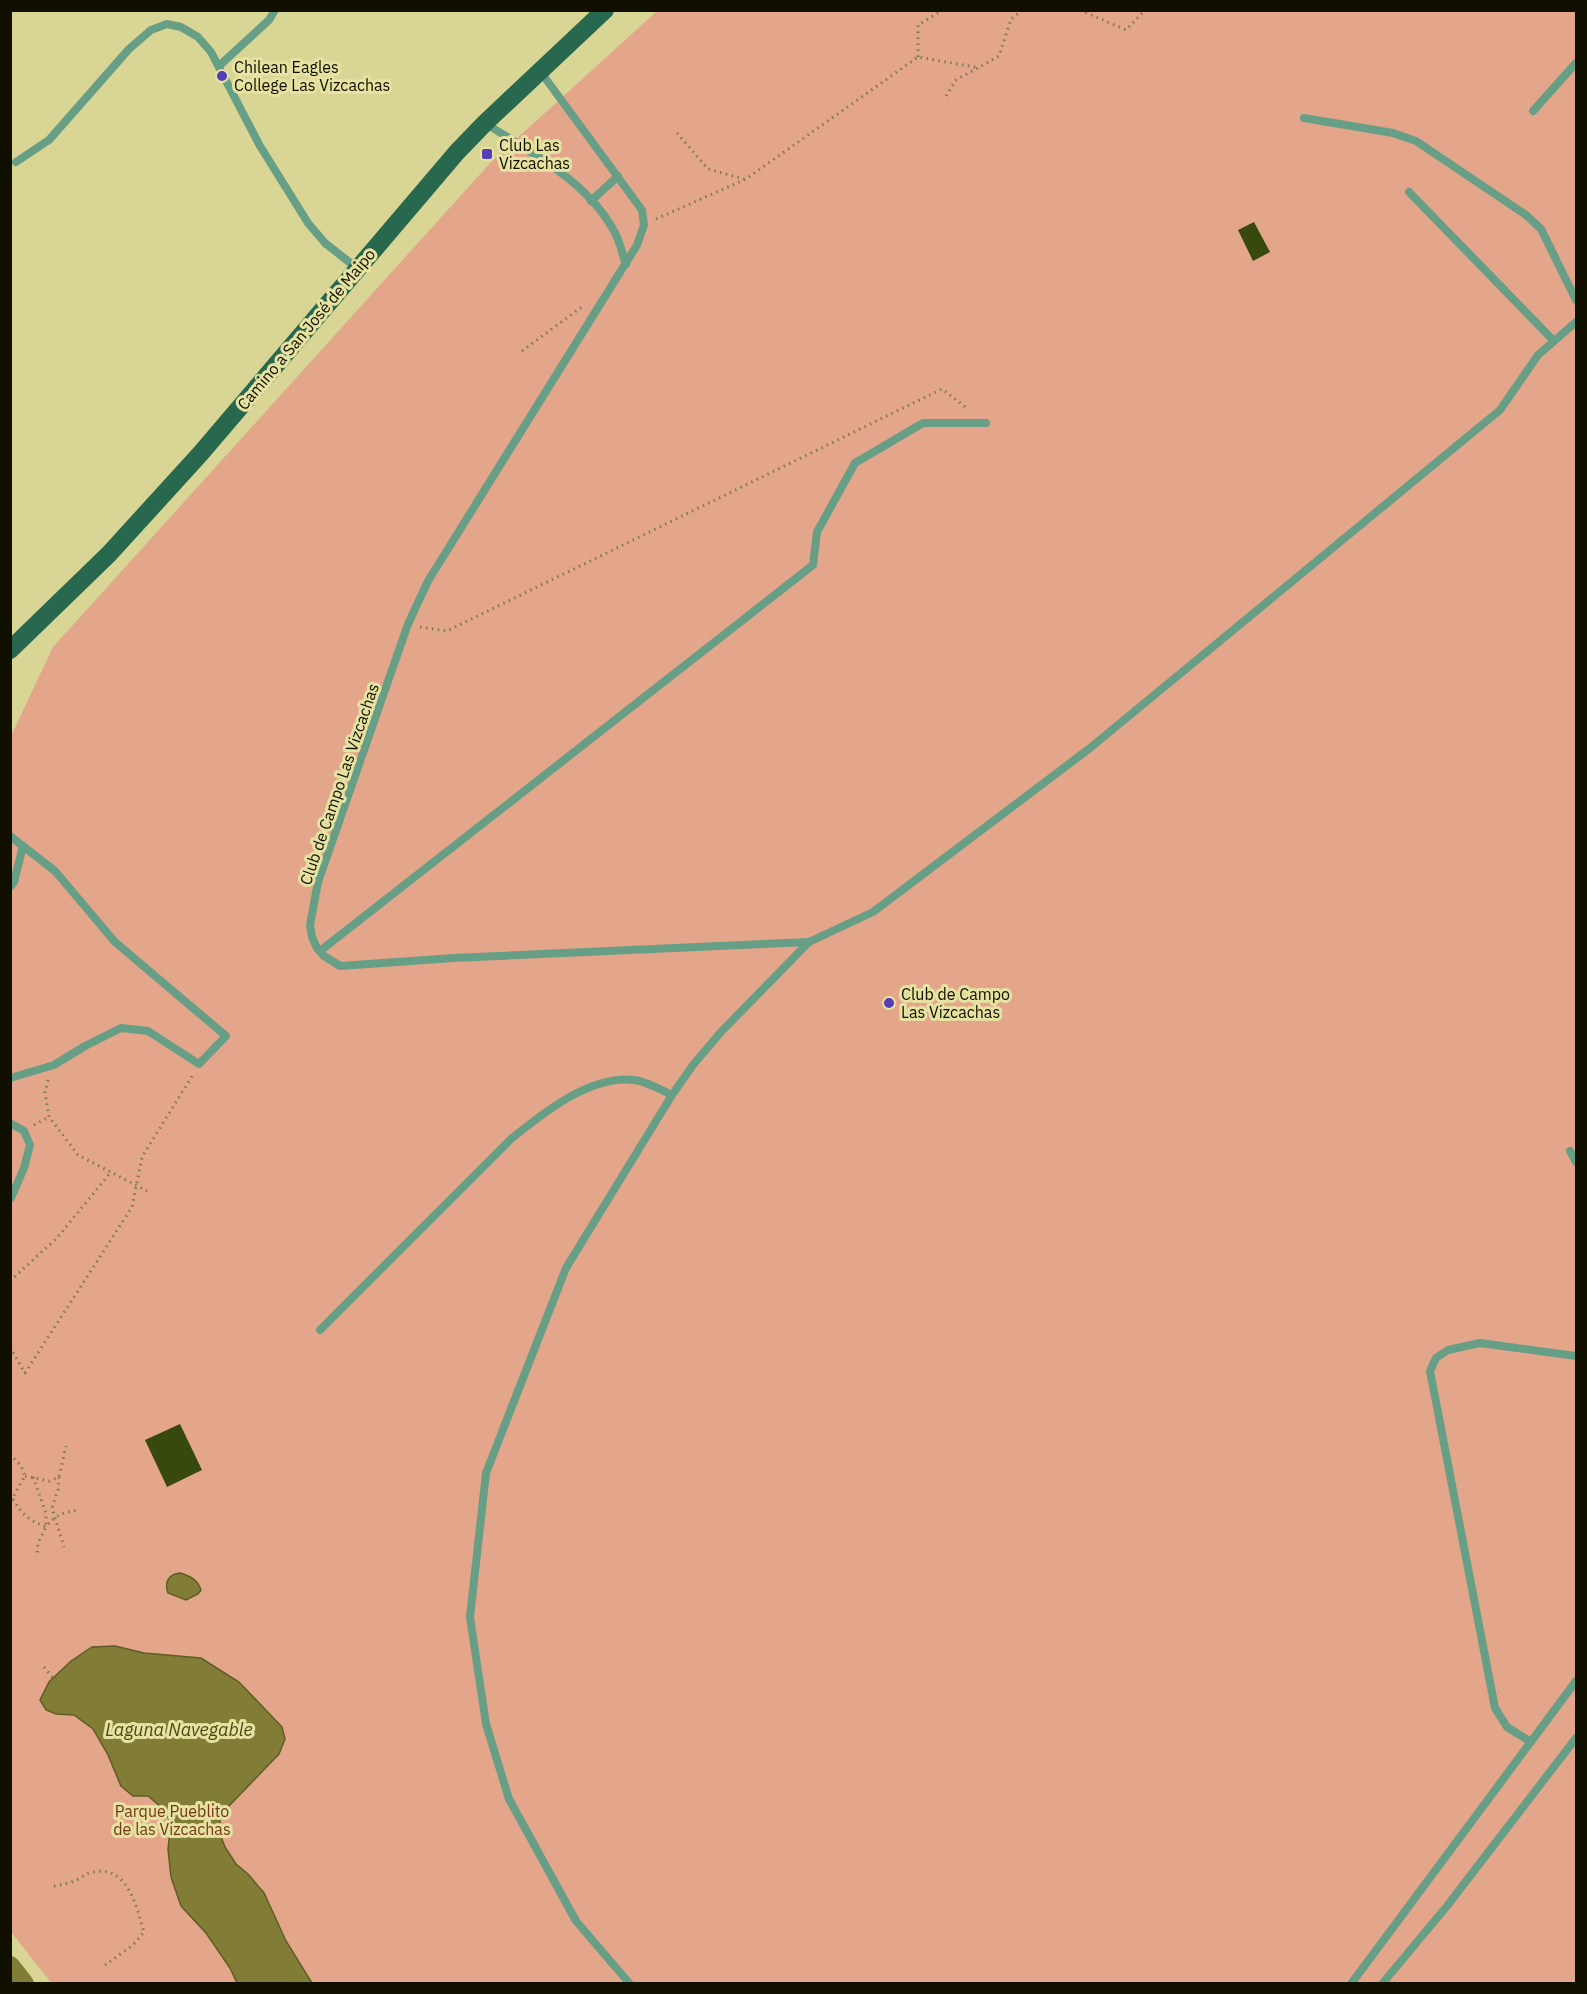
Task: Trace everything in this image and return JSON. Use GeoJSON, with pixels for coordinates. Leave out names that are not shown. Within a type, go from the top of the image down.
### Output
{"type":"FeatureCollection","features":[{"type":"Feature","properties":{"kind":"main road","name":"Camino a San José de Maipo"},"geometry":{"type":"LineString","coordinates":[[10,650],[72,592],[201,453],[426,188],[485,123],[605,10]]}},
{"type":"Feature","properties":{"kind":"lane"},"geometry":{"type":"LineString","coordinates":[[219,66],[269,20],[275,10]]}},
{"type":"Feature","properties":{"kind":"lane"},"geometry":{"type":"LineString","coordinates":[[16,162],[49,140],[129,49],[151,30],[167,24],[181,27],[198,37],[211,52],[260,146],[308,223],[325,243],[358,269]]}},
{"type":"Feature","properties":{"kind":"lane"},"geometry":{"type":"LineString","coordinates":[[1533,111],[1576,63]]}},
{"type":"Feature","properties":{"kind":"lane"},"geometry":{"type":"LineString","coordinates":[[540,70],[642,210],[644,225]]}},
{"type":"Feature","properties":{"kind":"lane"},"geometry":{"type":"LineString","coordinates":[[1304,118],[1393,134],[1416,141],[1526,215],[1541,229],[1576,300]]}},
{"type":"Feature","properties":{"kind":"lane"},"geometry":{"type":"LineString","coordinates":[[485,123],[546,163],[583,191],[615,233],[626,264]]}},
{"type":"Feature","properties":{"kind":"lane"},"geometry":{"type":"LineString","coordinates":[[591,201],[618,176]]}},
{"type":"Feature","properties":{"kind":"lane"},"geometry":{"type":"LineString","coordinates":[[1409,192],[1554,341]]}},
{"type":"Feature","properties":{"kind":"lane","name":"Club de Campo Las Vizcachas"},"geometry":{"type":"LineString","coordinates":[[320,951],[312,937],[310,925],[318,882],[408,624],[428,581],[626,264],[637,245],[644,225]]}},
{"type":"Feature","properties":{"kind":"lane"},"geometry":{"type":"LineString","coordinates":[[630,1983],[576,1921],[509,1799],[486,1724],[470,1617],[486,1473],[566,1268],[672,1095],[693,1065],[809,942],[873,912],[1090,748],[1500,410],[1538,355],[1576,322]]}},
{"type":"Feature","properties":{"kind":"lane"},"geometry":{"type":"LineString","coordinates":[[809,942],[454,958],[349,966],[340,966],[320,951],[813,565],[817,532],[855,463],[923,423],[986,423]]}},
{"type":"Feature","properties":{"kind":"lane"},"geometry":{"type":"LineString","coordinates":[[10,836],[55,871],[115,942],[226,1036],[199,1064],[148,1032],[122,1028],[85,1046],[54,1065],[10,1078]]}},
{"type":"Feature","properties":{"kind":"lane"},"geometry":{"type":"LineString","coordinates":[[10,887],[14,882],[23,846]]}},
{"type":"Feature","properties":{"kind":"lane"},"geometry":{"type":"LineString","coordinates":[[320,1330],[511,1139],[534,1120],[570,1096],[609,1080],[635,1080],[672,1095]]}},
{"type":"Feature","properties":{"kind":"lane"},"geometry":{"type":"LineString","coordinates":[[10,1124],[24,1131],[30,1145],[24,1168],[11,1198]]}},
{"type":"Feature","properties":{"kind":"lane"},"geometry":{"type":"LineString","coordinates":[[1570,1151],[1576,1162]]}},
{"type":"Feature","properties":{"kind":"lane"},"geometry":{"type":"LineString","coordinates":[[1531,1743],[1508,1727],[1495,1707],[1430,1371],[1436,1358],[1448,1350],[1479,1343],[1576,1356]]}},
{"type":"Feature","properties":{"kind":"lane"},"geometry":{"type":"LineString","coordinates":[[1351,1983],[1576,1681]]}},
{"type":"Feature","properties":{"kind":"lane"},"geometry":{"type":"LineString","coordinates":[[1382,1983],[1447,1906],[1576,1738]]}},
{"type":"Feature","properties":{"kind":"path"},"geometry":{"type":"LineString","coordinates":[[918,57],[918,25],[943,10]]}},
{"type":"Feature","properties":{"kind":"path"},"geometry":{"type":"LineString","coordinates":[[946,96],[956,80],[999,56],[1011,19],[1023,10]]}},
{"type":"Feature","properties":{"kind":"path"},"geometry":{"type":"LineString","coordinates":[[1080,10],[1126,30],[1145,10]]}},
{"type":"Feature","properties":{"kind":"path"},"geometry":{"type":"LineString","coordinates":[[644,225],[746,179],[918,57],[980,68]]}},
{"type":"Feature","properties":{"kind":"path"},"geometry":{"type":"LineString","coordinates":[[677,133],[708,169],[746,179]]}},
{"type":"Feature","properties":{"kind":"path"},"geometry":{"type":"LineString","coordinates":[[522,351],[585,305]]}},
{"type":"Feature","properties":{"kind":"path"},"geometry":{"type":"LineString","coordinates":[[408,624],[447,631],[942,389],[986,423]]}},
{"type":"Feature","properties":{"kind":"path"},"geometry":{"type":"LineString","coordinates":[[10,1347],[25,1373],[132,1207],[142,1157],[199,1064]]}},
{"type":"Feature","properties":{"kind":"path"},"geometry":{"type":"LineString","coordinates":[[54,1065],[45,1092],[49,1117],[78,1155],[152,1193]]}},
{"type":"Feature","properties":{"kind":"path"},"geometry":{"type":"LineString","coordinates":[[10,1281],[57,1238],[111,1171]]}},
{"type":"Feature","properties":{"kind":"path"},"geometry":{"type":"LineString","coordinates":[[64,1547],[52,1508],[58,1490],[66,1446]]}},
{"type":"Feature","properties":{"kind":"path"},"geometry":{"type":"LineString","coordinates":[[10,1454],[21,1466],[25,1476]]}},
{"type":"Feature","properties":{"kind":"path"},"geometry":{"type":"LineString","coordinates":[[25,1476],[49,1481],[59,1477]]}},
{"type":"Feature","properties":{"kind":"path"},"geometry":{"type":"LineString","coordinates":[[25,1476],[12,1500],[21,1513],[46,1527]]}},
{"type":"Feature","properties":{"kind":"path"},"geometry":{"type":"LineString","coordinates":[[33,1478],[46,1513],[46,1527]]}},
{"type":"Feature","properties":{"kind":"path"},"geometry":{"type":"LineString","coordinates":[[37,1557],[38,1543],[54,1516],[80,1510]]}},
{"type":"Feature","properties":{"kind":"path"},"geometry":{"type":"LineString","coordinates":[[44,1667],[57,1683]]}},
{"type":"Feature","properties":{"kind":"path"},"geometry":{"type":"LineString","coordinates":[[54,1886],[74,1882],[91,1872],[110,1871],[125,1881],[144,1932],[133,1945],[105,1965]]}},
{"type":"Feature","properties":{"kind":"green space","name":"Club de Campo Las Vizcachas"},"geometry":{"type":"Polygon","coordinates":[[[657,11],[1576,11],[1576,1983],[52,1984],[11,1932],[10,738],[53,647],[492,161],[657,11]]]}},
{"type":"Feature","properties":{"kind":"water"},"geometry":{"type":"Polygon","coordinates":[[[180,1573],[193,1579],[201,1590],[186,1600],[168,1593],[167,1589],[170,1577],[180,1573]]]}},
{"type":"Feature","properties":{"kind":"water","name":"Laguna Navegable"},"geometry":{"type":"Polygon","coordinates":[[[115,1646],[144,1653],[201,1658],[239,1682],[282,1727],[285,1739],[279,1754],[229,1806],[220,1820],[220,1834],[236,1864],[264,1893],[286,1941],[312,1983],[237,1983],[230,1968],[206,1933],[181,1906],[171,1877],[168,1849],[171,1822],[162,1808],[148,1796],[133,1796],[121,1786],[108,1755],[93,1729],[74,1715],[56,1714],[46,1710],[40,1700],[49,1682],[71,1661],[92,1647],[115,1646]]]}},
{"type":"Feature","properties":{"kind":"building"},"geometry":{"type":"Polygon","coordinates":[[[1254,222],[1270,252],[1253,261],[1238,230],[1254,222]]]}},
{"type":"Feature","properties":{"kind":"building"},"geometry":{"type":"Polygon","coordinates":[[[180,1424],[202,1470],[167,1487],[145,1440],[180,1424]]]}},
{"type":"Feature","properties":{"kind":"waterway"},"geometry":{"type":"LineString","coordinates":[[10,1966],[24,1984]]}},
{"type":"Feature","properties":{"kind":"place","name":"Chilean Eagles College Las Vizcachas"},"geometry":{"type":"Point","coordinates":[222,76]}},
{"type":"Feature","properties":{"kind":"place","name":"Club Las Vizcachas"},"geometry":{"type":"Point","coordinates":[487,154]}},
{"type":"Feature","properties":{"kind":"place","name":"Club de Campo Las Vizcachas"},"geometry":{"type":"Point","coordinates":[889,1003]}},
{"type":"Feature","properties":{"kind":"park label","name":"Parque Pueblito de las Vizcachas"},"geometry":{"type":"Point","coordinates":[172,1820]}}]}
